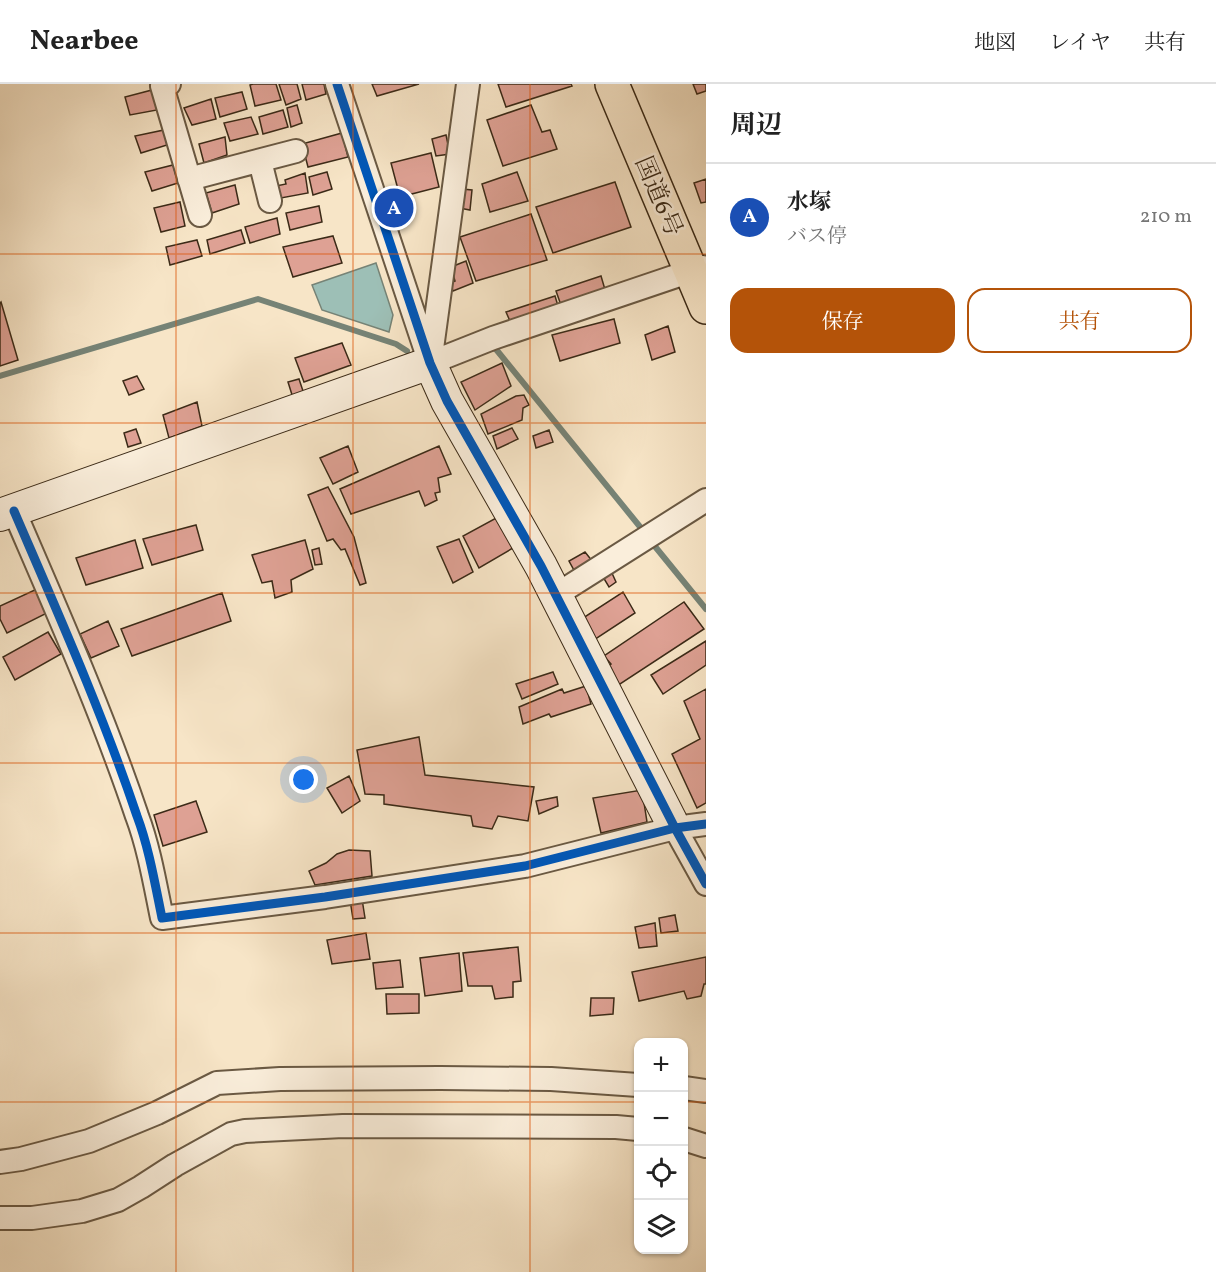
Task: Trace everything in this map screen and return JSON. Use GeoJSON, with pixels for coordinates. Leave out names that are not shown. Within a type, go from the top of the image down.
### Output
{"type":"FeatureCollection","features":[{"type":"Feature","properties":{"kind":"highway","name":"国道6号"},"geometry":{"type":"LineString","coordinates":[[612,84],[698,268],[706,307]]}},
{"type":"Feature","properties":{"kind":"street"},"geometry":{"type":"LineString","coordinates":[[337,84],[430,363],[447,401],[556,595],[673,825],[703,873]]}},
{"type":"Feature","properties":{"kind":"street"},"geometry":{"type":"LineString","coordinates":[[430,363],[468,84]]}},
{"type":"Feature","properties":{"kind":"street"},"geometry":{"type":"LineString","coordinates":[[165,85],[200,215]]}},
{"type":"Feature","properties":{"kind":"street"},"geometry":{"type":"LineString","coordinates":[[189,179],[296,152]]}},
{"type":"Feature","properties":{"kind":"street"},"geometry":{"type":"LineString","coordinates":[[260,161],[270,201]]}},
{"type":"Feature","properties":{"kind":"street"},"geometry":{"type":"LineString","coordinates":[[698,268],[493,338],[430,363],[7,513],[73,650],[106,732],[138,818],[162,918],[325,897],[525,866],[673,825],[706,824]]}},
{"type":"Feature","properties":{"kind":"street"},"geometry":{"type":"LineString","coordinates":[[556,595],[706,500]]}},
{"type":"Feature","properties":{"kind":"street"},"geometry":{"type":"LineString","coordinates":[[0,1162],[21,1159],[89,1141],[157,1113],[217,1083],[280,1078],[440,1078],[551,1079],[634,1085]]}},
{"type":"Feature","properties":{"kind":"street"},"geometry":{"type":"LineString","coordinates":[[688,1089],[706,1091]]}},
{"type":"Feature","properties":{"kind":"street"},"geometry":{"type":"LineString","coordinates":[[0,1218],[32,1218],[82,1211],[118,1200],[231,1134],[245,1131],[344,1126],[615,1126],[634,1128]]}},
{"type":"Feature","properties":{"kind":"street"},"geometry":{"type":"LineString","coordinates":[[688,1129],[706,1129]]}},
{"type":"Feature","properties":{"kind":"street"},"geometry":{"type":"LineString","coordinates":[[688,1140],[706,1146]]}},
{"type":"Feature","properties":{"kind":"water"},"geometry":{"type":"Polygon","coordinates":[[[376,263],[393,315],[389,332],[322,310],[312,285],[376,263]]]}},
{"type":"Feature","properties":{"kind":"building"},"geometry":{"type":"Polygon","coordinates":[[[276,84],[281,100],[255,106],[250,85],[276,84]]]}},
{"type":"Feature","properties":{"kind":"building"},"geometry":{"type":"Polygon","coordinates":[[[279,84],[297,84],[301,99],[286,105],[279,84]]]}},
{"type":"Feature","properties":{"kind":"building"},"geometry":{"type":"Polygon","coordinates":[[[302,84],[324,84],[326,94],[306,100],[302,84]]]}},
{"type":"Feature","properties":{"kind":"building"},"geometry":{"type":"Polygon","coordinates":[[[372,84],[419,84],[377,96],[372,84]]]}},
{"type":"Feature","properties":{"kind":"building"},"geometry":{"type":"Polygon","coordinates":[[[498,84],[571,84],[572,86],[506,107],[498,84]]]}},
{"type":"Feature","properties":{"kind":"building"},"geometry":{"type":"Polygon","coordinates":[[[693,84],[706,84],[706,91],[697,94],[693,84]]]}},
{"type":"Feature","properties":{"kind":"building"},"geometry":{"type":"Polygon","coordinates":[[[152,90],[157,110],[130,115],[125,97],[152,90]]]}},
{"type":"Feature","properties":{"kind":"building"},"geometry":{"type":"Polygon","coordinates":[[[242,92],[247,109],[220,117],[215,98],[242,92]]]}},
{"type":"Feature","properties":{"kind":"building"},"geometry":{"type":"Polygon","coordinates":[[[211,99],[216,119],[192,125],[184,108],[211,99]]]}},
{"type":"Feature","properties":{"kind":"building"},"geometry":{"type":"Polygon","coordinates":[[[297,105],[302,123],[291,127],[287,108],[297,105]]]}},
{"type":"Feature","properties":{"kind":"building"},"geometry":{"type":"Polygon","coordinates":[[[531,105],[542,132],[550,130],[557,149],[503,166],[487,120],[531,105]]]}},
{"type":"Feature","properties":{"kind":"building"},"geometry":{"type":"Polygon","coordinates":[[[283,110],[288,127],[263,134],[259,117],[283,110]]]}},
{"type":"Feature","properties":{"kind":"building"},"geometry":{"type":"Polygon","coordinates":[[[251,117],[258,134],[230,141],[224,123],[251,117]]]}},
{"type":"Feature","properties":{"kind":"building"},"geometry":{"type":"Polygon","coordinates":[[[164,130],[167,145],[141,153],[135,136],[164,130]]]}},
{"type":"Feature","properties":{"kind":"building"},"geometry":{"type":"Polygon","coordinates":[[[342,133],[348,157],[308,167],[302,144],[342,133]]]}},
{"type":"Feature","properties":{"kind":"building"},"geometry":{"type":"Polygon","coordinates":[[[446,135],[450,154],[436,156],[432,139],[446,135]]]}},
{"type":"Feature","properties":{"kind":"building"},"geometry":{"type":"Polygon","coordinates":[[[225,137],[227,155],[204,163],[199,144],[225,137]]]}},
{"type":"Feature","properties":{"kind":"building"},"geometry":{"type":"Polygon","coordinates":[[[431,153],[439,187],[400,197],[391,163],[431,153]]]}},
{"type":"Feature","properties":{"kind":"building"},"geometry":{"type":"Polygon","coordinates":[[[173,165],[178,183],[152,191],[145,172],[173,165]]]}},
{"type":"Feature","properties":{"kind":"building"},"geometry":{"type":"Polygon","coordinates":[[[327,172],[332,189],[313,195],[309,177],[327,172]]]}},
{"type":"Feature","properties":{"kind":"building"},"geometry":{"type":"Polygon","coordinates":[[[517,172],[528,201],[490,212],[482,184],[517,172]]]}},
{"type":"Feature","properties":{"kind":"building"},"geometry":{"type":"Polygon","coordinates":[[[305,173],[308,193],[281,198],[276,186],[286,184],[285,180],[305,173]]]}},
{"type":"Feature","properties":{"kind":"building"},"geometry":{"type":"Polygon","coordinates":[[[706,179],[706,202],[701,203],[694,183],[706,179]]]}},
{"type":"Feature","properties":{"kind":"building"},"geometry":{"type":"Polygon","coordinates":[[[615,182],[631,227],[553,253],[536,207],[615,182]]]}},
{"type":"Feature","properties":{"kind":"building"},"geometry":{"type":"Polygon","coordinates":[[[235,185],[239,204],[212,213],[206,193],[235,185]]]}},
{"type":"Feature","properties":{"kind":"building"},"geometry":{"type":"Polygon","coordinates":[[[462,189],[472,190],[470,210],[459,208],[462,189]]]}},
{"type":"Feature","properties":{"kind":"building"},"geometry":{"type":"Polygon","coordinates":[[[180,202],[185,226],[161,232],[154,208],[180,202]]]}},
{"type":"Feature","properties":{"kind":"building"},"geometry":{"type":"Polygon","coordinates":[[[319,206],[322,222],[290,230],[286,213],[319,206]]]}},
{"type":"Feature","properties":{"kind":"building"},"geometry":{"type":"Polygon","coordinates":[[[531,214],[547,260],[476,281],[460,237],[531,214]]]}},
{"type":"Feature","properties":{"kind":"building"},"geometry":{"type":"Polygon","coordinates":[[[277,218],[280,234],[250,243],[245,227],[277,218]]]}},
{"type":"Feature","properties":{"kind":"building"},"geometry":{"type":"Polygon","coordinates":[[[241,230],[245,243],[210,254],[207,240],[241,230]]]}},
{"type":"Feature","properties":{"kind":"building"},"geometry":{"type":"Polygon","coordinates":[[[333,236],[342,263],[293,277],[283,247],[333,236]]]}},
{"type":"Feature","properties":{"kind":"building"},"geometry":{"type":"Polygon","coordinates":[[[197,240],[202,256],[170,265],[166,247],[197,240]]]}},
{"type":"Feature","properties":{"kind":"building"},"geometry":{"type":"Polygon","coordinates":[[[466,261],[473,283],[453,291],[450,283],[455,281],[451,267],[466,261]]]}},
{"type":"Feature","properties":{"kind":"building"},"geometry":{"type":"Polygon","coordinates":[[[601,276],[606,293],[562,308],[556,291],[601,276]]]}},
{"type":"Feature","properties":{"kind":"building"},"geometry":{"type":"Polygon","coordinates":[[[555,296],[558,306],[510,321],[506,312],[555,296]]]}},
{"type":"Feature","properties":{"kind":"building"},"geometry":{"type":"Polygon","coordinates":[[[0,303],[18,360],[0,366],[0,303]]]}},
{"type":"Feature","properties":{"kind":"building"},"geometry":{"type":"Polygon","coordinates":[[[614,319],[620,343],[560,361],[552,335],[614,319]]]}},
{"type":"Feature","properties":{"kind":"building"},"geometry":{"type":"Polygon","coordinates":[[[668,326],[675,352],[652,360],[645,335],[668,326]]]}},
{"type":"Feature","properties":{"kind":"building"},"geometry":{"type":"Polygon","coordinates":[[[342,343],[351,365],[304,382],[295,358],[342,343]]]}},
{"type":"Feature","properties":{"kind":"building"},"geometry":{"type":"Polygon","coordinates":[[[502,363],[511,386],[475,410],[461,382],[502,363]]]}},
{"type":"Feature","properties":{"kind":"building"},"geometry":{"type":"Polygon","coordinates":[[[137,376],[144,389],[129,395],[123,381],[137,376]]]}},
{"type":"Feature","properties":{"kind":"building"},"geometry":{"type":"Polygon","coordinates":[[[299,379],[304,394],[293,398],[288,382],[299,379]]]}},
{"type":"Feature","properties":{"kind":"building"},"geometry":{"type":"Polygon","coordinates":[[[524,395],[529,405],[523,408],[522,420],[488,434],[481,414],[516,396],[524,395]]]}},
{"type":"Feature","properties":{"kind":"building"},"geometry":{"type":"Polygon","coordinates":[[[197,402],[202,426],[169,438],[163,415],[197,402]]]}},
{"type":"Feature","properties":{"kind":"building"},"geometry":{"type":"Polygon","coordinates":[[[512,428],[518,439],[497,449],[493,436],[512,428]]]}},
{"type":"Feature","properties":{"kind":"building"},"geometry":{"type":"Polygon","coordinates":[[[136,429],[141,443],[128,447],[124,433],[136,429]]]}},
{"type":"Feature","properties":{"kind":"building"},"geometry":{"type":"Polygon","coordinates":[[[549,430],[553,442],[536,448],[533,436],[549,430]]]}},
{"type":"Feature","properties":{"kind":"building"},"geometry":{"type":"Polygon","coordinates":[[[348,446],[358,472],[333,484],[320,458],[348,446]]]}},
{"type":"Feature","properties":{"kind":"building"},"geometry":{"type":"Polygon","coordinates":[[[439,446],[451,474],[438,478],[440,492],[435,493],[437,500],[425,506],[419,491],[351,514],[340,489],[439,446]]]}},
{"type":"Feature","properties":{"kind":"building"},"geometry":{"type":"Polygon","coordinates":[[[328,487],[354,537],[366,583],[360,585],[345,549],[341,550],[333,539],[327,541],[308,495],[328,487]]]}},
{"type":"Feature","properties":{"kind":"building"},"geometry":{"type":"Polygon","coordinates":[[[498,517],[513,548],[479,568],[463,536],[498,517]]]}},
{"type":"Feature","properties":{"kind":"building"},"geometry":{"type":"Polygon","coordinates":[[[196,525],[203,550],[152,565],[143,539],[196,525]]]}},
{"type":"Feature","properties":{"kind":"building"},"geometry":{"type":"Polygon","coordinates":[[[459,539],[473,572],[453,583],[437,547],[459,539]]]}},
{"type":"Feature","properties":{"kind":"building"},"geometry":{"type":"Polygon","coordinates":[[[135,540],[143,568],[86,585],[76,558],[135,540]]]}},
{"type":"Feature","properties":{"kind":"building"},"geometry":{"type":"Polygon","coordinates":[[[305,540],[313,569],[291,580],[292,592],[275,598],[272,581],[262,583],[252,555],[305,540]]]}},
{"type":"Feature","properties":{"kind":"building"},"geometry":{"type":"Polygon","coordinates":[[[319,548],[322,564],[315,565],[312,550],[319,548]]]}},
{"type":"Feature","properties":{"kind":"building"},"geometry":{"type":"Polygon","coordinates":[[[585,552],[593,562],[575,572],[569,561],[585,552]]]}},
{"type":"Feature","properties":{"kind":"building"},"geometry":{"type":"Polygon","coordinates":[[[611,571],[616,582],[609,587],[603,577],[611,571]]]}},
{"type":"Feature","properties":{"kind":"building"},"geometry":{"type":"Polygon","coordinates":[[[37,589],[49,612],[7,633],[0,619],[0,606],[37,589]]]}},
{"type":"Feature","properties":{"kind":"building"},"geometry":{"type":"Polygon","coordinates":[[[623,592],[635,613],[594,640],[583,618],[623,592]]]}},
{"type":"Feature","properties":{"kind":"building"},"geometry":{"type":"Polygon","coordinates":[[[222,593],[231,621],[132,656],[121,629],[222,593]]]}},
{"type":"Feature","properties":{"kind":"building"},"geometry":{"type":"Polygon","coordinates":[[[684,602],[704,629],[617,686],[605,667],[611,664],[604,656],[684,602]]]}},
{"type":"Feature","properties":{"kind":"building"},"geometry":{"type":"Polygon","coordinates":[[[108,621],[119,646],[91,658],[80,634],[108,621]]]}},
{"type":"Feature","properties":{"kind":"building"},"geometry":{"type":"Polygon","coordinates":[[[48,632],[61,654],[15,680],[3,657],[48,632]]]}},
{"type":"Feature","properties":{"kind":"building"},"geometry":{"type":"Polygon","coordinates":[[[706,641],[706,665],[663,694],[651,675],[706,641]]]}},
{"type":"Feature","properties":{"kind":"building"},"geometry":{"type":"Polygon","coordinates":[[[553,672],[558,684],[522,699],[516,684],[553,672]]]}},
{"type":"Feature","properties":{"kind":"building"},"geometry":{"type":"Polygon","coordinates":[[[586,686],[591,704],[551,717],[549,714],[523,724],[519,707],[562,689],[564,693],[586,686]]]}},
{"type":"Feature","properties":{"kind":"building"},"geometry":{"type":"Polygon","coordinates":[[[706,689],[706,803],[697,808],[672,754],[700,739],[684,701],[706,689]]]}},
{"type":"Feature","properties":{"kind":"building"},"geometry":{"type":"Polygon","coordinates":[[[419,737],[425,775],[534,787],[528,821],[498,816],[492,829],[473,826],[471,816],[384,804],[384,795],[365,794],[357,750],[419,737]]]}},
{"type":"Feature","properties":{"kind":"building"},"geometry":{"type":"Polygon","coordinates":[[[349,776],[360,801],[342,813],[327,788],[349,776]]]}},
{"type":"Feature","properties":{"kind":"building"},"geometry":{"type":"Polygon","coordinates":[[[642,790],[647,822],[601,833],[593,798],[642,790]]]}},
{"type":"Feature","properties":{"kind":"building"},"geometry":{"type":"Polygon","coordinates":[[[557,797],[558,806],[539,814],[536,801],[557,797]]]}},
{"type":"Feature","properties":{"kind":"building"},"geometry":{"type":"Polygon","coordinates":[[[196,801],[207,832],[163,846],[154,815],[196,801]]]}},
{"type":"Feature","properties":{"kind":"building"},"geometry":{"type":"Polygon","coordinates":[[[349,850],[370,851],[372,876],[315,885],[309,871],[326,863],[337,854],[349,850]]]}},
{"type":"Feature","properties":{"kind":"building"},"geometry":{"type":"Polygon","coordinates":[[[362,899],[365,918],[353,919],[350,900],[362,899]]]}},
{"type":"Feature","properties":{"kind":"building"},"geometry":{"type":"Polygon","coordinates":[[[675,915],[678,931],[661,933],[659,918],[675,915]]]}},
{"type":"Feature","properties":{"kind":"building"},"geometry":{"type":"Polygon","coordinates":[[[655,923],[657,946],[639,948],[635,927],[655,923]]]}},
{"type":"Feature","properties":{"kind":"building"},"geometry":{"type":"Polygon","coordinates":[[[366,933],[370,959],[332,964],[327,940],[366,933]]]}},
{"type":"Feature","properties":{"kind":"building"},"geometry":{"type":"Polygon","coordinates":[[[518,947],[521,981],[513,982],[513,997],[495,999],[492,986],[468,986],[463,953],[518,947]]]}},
{"type":"Feature","properties":{"kind":"building"},"geometry":{"type":"Polygon","coordinates":[[[459,953],[462,991],[425,996],[420,958],[459,953]]]}},
{"type":"Feature","properties":{"kind":"building"},"geometry":{"type":"Polygon","coordinates":[[[706,957],[706,984],[704,984],[701,996],[687,999],[684,991],[639,1001],[632,972],[706,957]]]}},
{"type":"Feature","properties":{"kind":"building"},"geometry":{"type":"Polygon","coordinates":[[[400,960],[403,987],[376,989],[373,963],[400,960]]]}},
{"type":"Feature","properties":{"kind":"building"},"geometry":{"type":"Polygon","coordinates":[[[386,994],[419,994],[419,1013],[387,1014],[386,994]]]}},
{"type":"Feature","properties":{"kind":"building"},"geometry":{"type":"Polygon","coordinates":[[[591,998],[614,998],[613,1014],[590,1016],[591,998]]]}},
{"type":"Feature","properties":{"kind":"waterway"},"geometry":{"type":"LineString","coordinates":[[0,376],[258,299],[396,344],[407,351]]}},
{"type":"Feature","properties":{"kind":"waterway"},"geometry":{"type":"LineString","coordinates":[[490,349],[495,348],[641,528]]}},
{"type":"Feature","properties":{"kind":"waterway"},"geometry":{"type":"LineString","coordinates":[[653,544],[706,609]]}},
{"type":"Feature","properties":{"kind":"cycle path"},"geometry":{"type":"LineString","coordinates":[[337,84],[430,363],[447,401],[541,566],[706,884]]}},
{"type":"Feature","properties":{"kind":"cycle path"},"geometry":{"type":"LineString","coordinates":[[14,511],[78,662],[123,777],[145,841],[162,918],[325,897],[525,866],[675,828],[706,824]]}},
{"type":"Feature","properties":{"kind":"place","name":"水塚"},"geometry":{"type":"Point","coordinates":[394,208]}}]}
